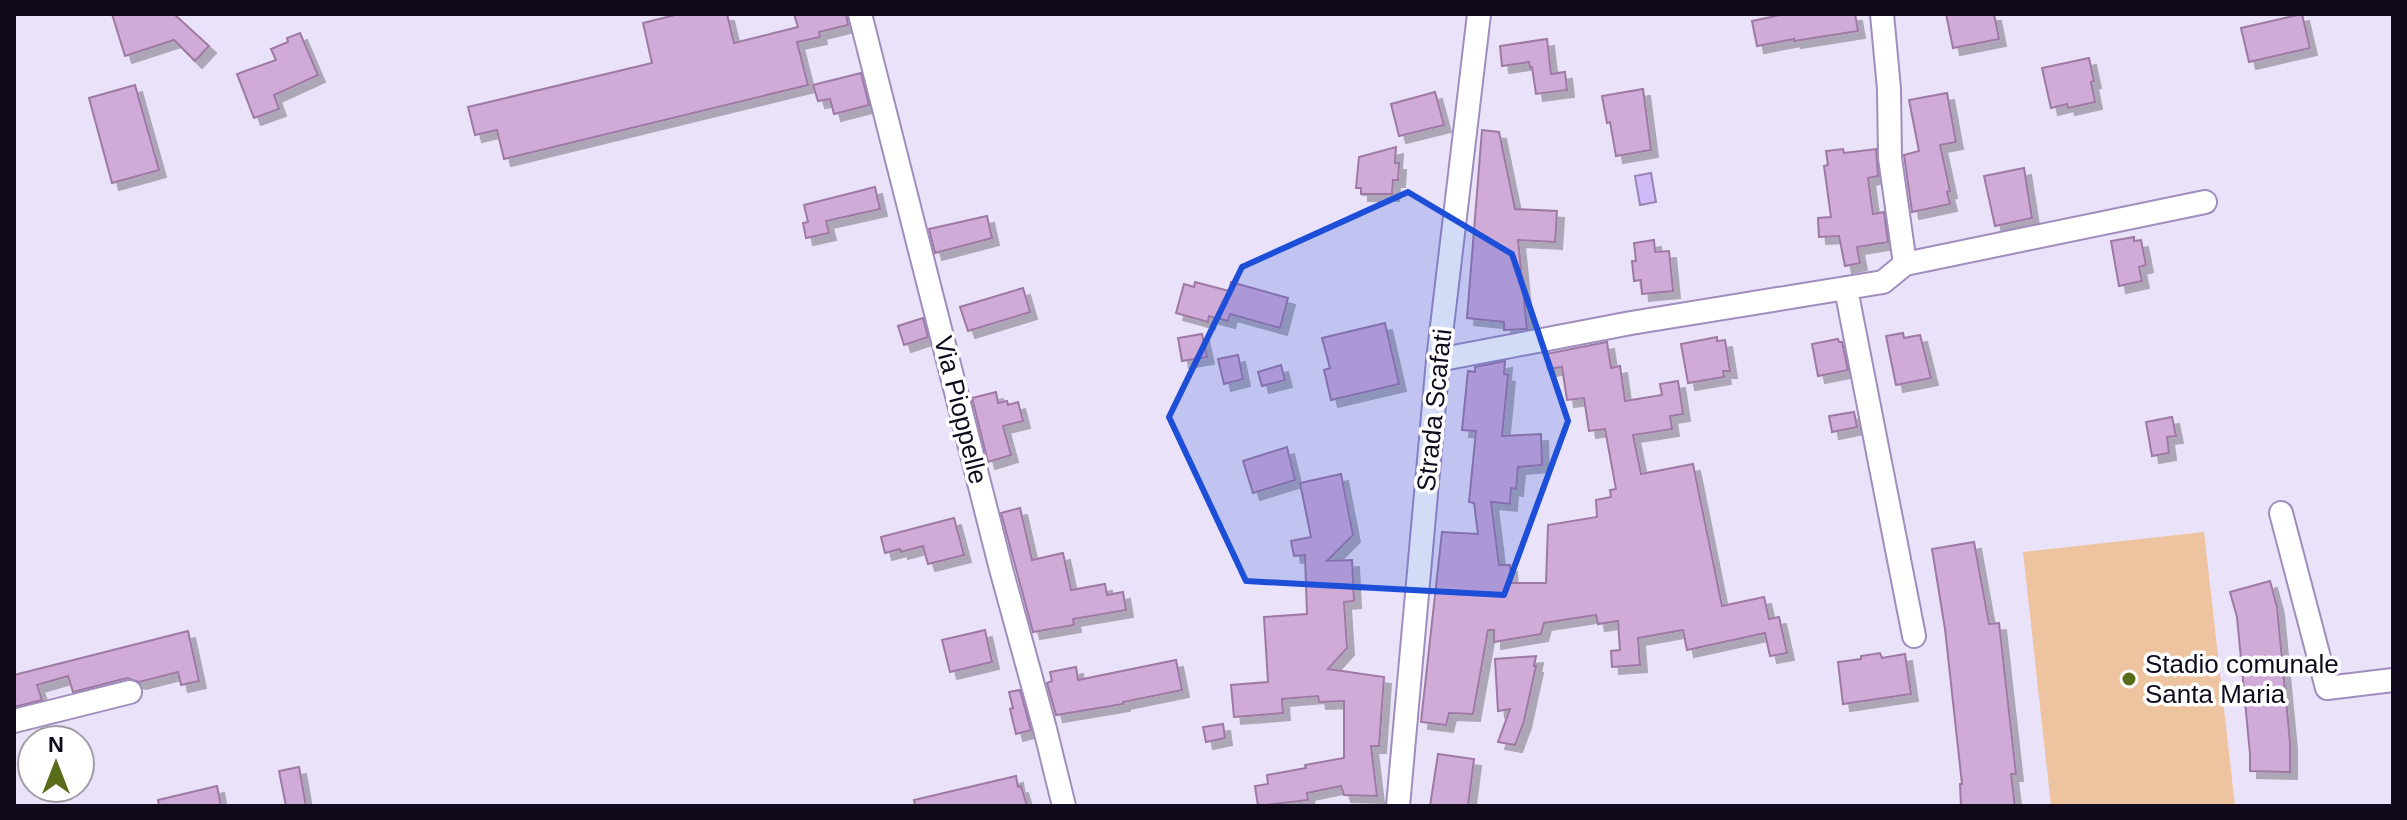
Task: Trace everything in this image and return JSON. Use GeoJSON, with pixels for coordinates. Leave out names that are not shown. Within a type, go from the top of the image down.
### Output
{"type":"FeatureCollection","features":[{"type":"Feature","properties":{"kind":"street","name":"Via Pioppelle"},"geometry":{"type":"LineString","coordinates":[[860,14],[993,541],[1064,806]]}},
{"type":"Feature","properties":{"kind":"street","name":"Strada Scafati"},"geometry":{"type":"LineString","coordinates":[[1398,806],[1438,360],[1479,14]]}},
{"type":"Feature","properties":{"kind":"street"},"geometry":{"type":"LineString","coordinates":[[1882,14],[1889,89],[1890,158],[1905,264]]}},
{"type":"Feature","properties":{"kind":"street"},"geometry":{"type":"LineString","coordinates":[[1438,360],[1631,323],[1883,282],[1905,264],[2205,202]]}},
{"type":"Feature","properties":{"kind":"street"},"geometry":{"type":"LineString","coordinates":[[1846,289],[1914,636]]}},
{"type":"Feature","properties":{"kind":"street"},"geometry":{"type":"LineString","coordinates":[[2281,513],[2327,688],[2393,680]]}},
{"type":"Feature","properties":{"kind":"street"},"geometry":{"type":"LineString","coordinates":[[14,721],[130,692]]}},
{"type":"Feature","properties":{"kind":"highlighted area"},"geometry":{"type":"Polygon","coordinates":[[[1408,192],[1512,254],[1568,421],[1504,595],[1246,581],[1169,417],[1242,267],[1408,192]]]}},
{"type":"Feature","properties":{"kind":"shaded area"},"geometry":{"type":"Polygon","coordinates":[[[1651,173],[1656,202],[1640,205],[1635,176],[1651,173]]]}},
{"type":"Feature","properties":{"kind":"shaded area","name":"Stadio comunale Santa Maria"},"geometry":{"type":"Polygon","coordinates":[[[2204,532],[2235,806],[2051,806],[2023,552],[2204,532]]]}},
{"type":"Feature","properties":{"kind":"building"},"geometry":{"type":"Polygon","coordinates":[[[112,14],[174,14],[209,46],[195,61],[174,40],[125,56],[112,14]]]}},
{"type":"Feature","properties":{"kind":"building"},"geometry":{"type":"Polygon","coordinates":[[[679,14],[727,14],[734,43],[798,27],[794,14],[846,14],[848,25],[819,32],[820,37],[797,42],[808,85],[504,159],[497,130],[475,135],[468,107],[652,63],[643,23],[679,14]]]}},
{"type":"Feature","properties":{"kind":"building"},"geometry":{"type":"Polygon","coordinates":[[[1785,14],[1855,14],[1858,31],[1757,46],[1752,21],[1785,14]]]}},
{"type":"Feature","properties":{"kind":"building"},"geometry":{"type":"Polygon","coordinates":[[[1946,14],[1994,14],[1999,39],[1953,48],[1946,14]]]}},
{"type":"Feature","properties":{"kind":"building"},"geometry":{"type":"Polygon","coordinates":[[[2302,14],[2310,48],[2249,62],[2241,28],[2302,14]]]}},
{"type":"Feature","properties":{"kind":"building"},"geometry":{"type":"Polygon","coordinates":[[[300,33],[318,75],[274,95],[279,109],[254,118],[237,74],[276,60],[271,49],[300,33]]]}},
{"type":"Feature","properties":{"kind":"building"},"geometry":{"type":"Polygon","coordinates":[[[1547,39],[1551,74],[1565,72],[1567,90],[1536,94],[1529,62],[1502,66],[1500,46],[1547,39]]]}},
{"type":"Feature","properties":{"kind":"building"},"geometry":{"type":"Polygon","coordinates":[[[2089,58],[2095,102],[2051,108],[2042,68],[2089,58]]]}},
{"type":"Feature","properties":{"kind":"building"},"geometry":{"type":"Polygon","coordinates":[[[861,73],[869,105],[834,114],[830,99],[818,101],[813,85],[861,73]]]}},
{"type":"Feature","properties":{"kind":"building"},"geometry":{"type":"Polygon","coordinates":[[[135,85],[159,170],[112,183],[89,98],[135,85]]]}},
{"type":"Feature","properties":{"kind":"building"},"geometry":{"type":"Polygon","coordinates":[[[1643,89],[1651,150],[1616,156],[1602,96],[1643,89]]]}},
{"type":"Feature","properties":{"kind":"building"},"geometry":{"type":"Polygon","coordinates":[[[1435,92],[1444,125],[1399,136],[1391,104],[1435,92]]]}},
{"type":"Feature","properties":{"kind":"building"},"geometry":{"type":"Polygon","coordinates":[[[1947,93],[1956,142],[1940,145],[1950,204],[1912,212],[1904,155],[1919,151],[1909,100],[1947,93]]]}},
{"type":"Feature","properties":{"kind":"building"},"geometry":{"type":"Polygon","coordinates":[[[1482,130],[1499,132],[1515,209],[1557,211],[1555,242],[1518,240],[1527,329],[1504,330],[1504,322],[1467,318],[1482,130]]]}},
{"type":"Feature","properties":{"kind":"building"},"geometry":{"type":"Polygon","coordinates":[[[1396,147],[1398,180],[1393,180],[1392,194],[1361,194],[1361,188],[1356,188],[1359,157],[1396,147]]]}},
{"type":"Feature","properties":{"kind":"building"},"geometry":{"type":"Polygon","coordinates":[[[1843,149],[1844,153],[1876,149],[1878,176],[1868,178],[1873,214],[1884,212],[1888,242],[1857,247],[1860,263],[1845,266],[1839,236],[1819,237],[1818,218],[1831,217],[1824,166],[1828,165],[1826,151],[1843,149]]]}},
{"type":"Feature","properties":{"kind":"building"},"geometry":{"type":"Polygon","coordinates":[[[2024,168],[2032,218],[1995,226],[1984,176],[2024,168]]]}},
{"type":"Feature","properties":{"kind":"building"},"geometry":{"type":"Polygon","coordinates":[[[875,187],[880,209],[826,221],[829,233],[806,238],[803,223],[808,222],[804,205],[875,187]]]}},
{"type":"Feature","properties":{"kind":"building"},"geometry":{"type":"Polygon","coordinates":[[[987,216],[992,238],[935,253],[929,229],[987,216]]]}},
{"type":"Feature","properties":{"kind":"building"},"geometry":{"type":"Polygon","coordinates":[[[2134,237],[2134,241],[2141,240],[2146,265],[2139,267],[2142,281],[2119,286],[2111,241],[2134,237]]]}},
{"type":"Feature","properties":{"kind":"building"},"geometry":{"type":"Polygon","coordinates":[[[1654,240],[1655,252],[1669,251],[1673,291],[1642,294],[1641,280],[1634,281],[1634,243],[1654,240]]]}},
{"type":"Feature","properties":{"kind":"building"},"geometry":{"type":"Polygon","coordinates":[[[1195,282],[1229,291],[1231,282],[1288,298],[1280,328],[1230,314],[1228,321],[1209,316],[1208,322],[1176,313],[1184,284],[1194,287],[1195,282]]]}},
{"type":"Feature","properties":{"kind":"building"},"geometry":{"type":"Polygon","coordinates":[[[1023,288],[1030,312],[968,331],[960,307],[1023,288]]]}},
{"type":"Feature","properties":{"kind":"building"},"geometry":{"type":"Polygon","coordinates":[[[923,318],[928,337],[904,345],[898,326],[923,318]]]}},
{"type":"Feature","properties":{"kind":"building"},"geometry":{"type":"Polygon","coordinates":[[[1385,323],[1399,384],[1331,400],[1324,370],[1330,368],[1322,338],[1385,323]]]}},
{"type":"Feature","properties":{"kind":"building"},"geometry":{"type":"Polygon","coordinates":[[[1903,333],[1904,338],[1920,335],[1931,378],[1896,385],[1886,336],[1903,333]]]}},
{"type":"Feature","properties":{"kind":"building"},"geometry":{"type":"Polygon","coordinates":[[[1202,334],[1207,357],[1182,361],[1178,338],[1202,334]]]}},
{"type":"Feature","properties":{"kind":"building"},"geometry":{"type":"Polygon","coordinates":[[[1717,337],[1717,341],[1725,340],[1730,371],[1723,371],[1724,377],[1688,383],[1681,344],[1717,337]]]}},
{"type":"Feature","properties":{"kind":"building"},"geometry":{"type":"Polygon","coordinates":[[[1838,339],[1842,342],[1848,370],[1818,376],[1812,344],[1838,339]]]}},
{"type":"Feature","properties":{"kind":"building"},"geometry":{"type":"Polygon","coordinates":[[[1607,342],[1611,368],[1620,366],[1625,401],[1662,395],[1660,384],[1678,381],[1683,414],[1670,416],[1672,429],[1633,435],[1641,474],[1693,464],[1722,606],[1764,597],[1769,619],[1779,617],[1787,653],[1770,656],[1765,633],[1687,650],[1683,630],[1638,638],[1640,665],[1612,667],[1611,651],[1620,650],[1618,621],[1598,624],[1596,615],[1544,623],[1541,634],[1494,642],[1494,630],[1488,630],[1473,714],[1449,713],[1446,725],[1421,722],[1442,532],[1478,534],[1474,503],[1469,502],[1476,431],[1462,430],[1468,371],[1475,372],[1475,367],[1505,361],[1504,374],[1508,375],[1502,436],[1541,434],[1542,465],[1518,467],[1516,489],[1511,488],[1510,504],[1491,502],[1499,565],[1510,565],[1511,583],[1546,583],[1548,525],[1597,517],[1596,500],[1611,497],[1610,490],[1616,489],[1605,429],[1589,431],[1584,398],[1567,400],[1562,367],[1548,369],[1546,354],[1607,342]]]}},
{"type":"Feature","properties":{"kind":"building"},"geometry":{"type":"Polygon","coordinates":[[[1238,355],[1243,379],[1224,384],[1218,359],[1238,355]]]}},
{"type":"Feature","properties":{"kind":"building"},"geometry":{"type":"Polygon","coordinates":[[[1281,365],[1285,380],[1262,386],[1258,372],[1281,365]]]}},
{"type":"Feature","properties":{"kind":"building"},"geometry":{"type":"Polygon","coordinates":[[[996,392],[998,403],[1007,401],[1008,405],[1018,402],[1023,421],[1003,426],[1011,455],[988,462],[972,398],[996,392]]]}},
{"type":"Feature","properties":{"kind":"building"},"geometry":{"type":"Polygon","coordinates":[[[1854,412],[1857,427],[1832,432],[1829,416],[1854,412]]]}},
{"type":"Feature","properties":{"kind":"building"},"geometry":{"type":"Polygon","coordinates":[[[2172,417],[2176,436],[2167,437],[2169,453],[2152,456],[2146,422],[2172,417]]]}},
{"type":"Feature","properties":{"kind":"building"},"geometry":{"type":"Polygon","coordinates":[[[1287,447],[1295,480],[1253,493],[1243,461],[1287,447]]]}},
{"type":"Feature","properties":{"kind":"building"},"geometry":{"type":"Polygon","coordinates":[[[1341,474],[1353,535],[1327,561],[1352,560],[1354,601],[1344,602],[1347,648],[1328,669],[1384,677],[1379,746],[1371,746],[1377,796],[1344,795],[1341,786],[1307,793],[1308,800],[1258,806],[1255,786],[1268,784],[1267,775],[1344,758],[1344,701],[1319,702],[1318,696],[1282,699],[1283,713],[1234,717],[1231,685],[1268,682],[1264,617],[1307,614],[1305,555],[1294,556],[1291,541],[1311,537],[1300,483],[1341,474]]]}},
{"type":"Feature","properties":{"kind":"building"},"geometry":{"type":"Polygon","coordinates":[[[1020,508],[1032,560],[1063,553],[1071,590],[1105,584],[1107,595],[1123,592],[1126,610],[1073,619],[1074,625],[1033,632],[1001,513],[1020,508]]]}},
{"type":"Feature","properties":{"kind":"building"},"geometry":{"type":"Polygon","coordinates":[[[954,518],[964,555],[928,564],[923,546],[885,553],[881,537],[954,518]]]}},
{"type":"Feature","properties":{"kind":"building"},"geometry":{"type":"Polygon","coordinates":[[[1974,542],[1989,624],[1999,623],[2016,774],[2011,774],[2015,806],[1961,806],[1962,784],[1945,629],[1932,549],[1974,542]]]}},
{"type":"Feature","properties":{"kind":"building"},"geometry":{"type":"Polygon","coordinates":[[[2270,581],[2277,607],[2290,772],[2250,771],[2237,617],[2230,592],[2270,581]]]}},
{"type":"Feature","properties":{"kind":"building"},"geometry":{"type":"Polygon","coordinates":[[[985,630],[992,662],[950,672],[942,640],[985,630]]]}},
{"type":"Feature","properties":{"kind":"building"},"geometry":{"type":"Polygon","coordinates":[[[188,631],[199,681],[181,685],[178,672],[139,682],[127,678],[73,692],[68,676],[37,685],[42,700],[14,707],[14,675],[188,631]]]}},
{"type":"Feature","properties":{"kind":"building"},"geometry":{"type":"Polygon","coordinates":[[[1880,653],[1882,658],[1905,654],[1911,694],[1843,704],[1838,662],[1880,653]]]}},
{"type":"Feature","properties":{"kind":"building"},"geometry":{"type":"Polygon","coordinates":[[[1536,656],[1524,721],[1515,745],[1498,742],[1510,709],[1498,711],[1495,659],[1536,656]]]}},
{"type":"Feature","properties":{"kind":"building"},"geometry":{"type":"Polygon","coordinates":[[[1176,660],[1182,690],[1056,715],[1047,683],[1052,681],[1050,672],[1076,667],[1078,680],[1176,660]]]}},
{"type":"Feature","properties":{"kind":"building"},"geometry":{"type":"Polygon","coordinates":[[[1020,690],[1031,730],[1016,734],[1009,692],[1020,690]]]}},
{"type":"Feature","properties":{"kind":"building"},"geometry":{"type":"Polygon","coordinates":[[[1223,724],[1225,738],[1206,742],[1203,727],[1223,724]]]}},
{"type":"Feature","properties":{"kind":"building"},"geometry":{"type":"Polygon","coordinates":[[[1438,754],[1474,759],[1468,806],[1430,806],[1438,754]]]}},
{"type":"Feature","properties":{"kind":"building"},"geometry":{"type":"Polygon","coordinates":[[[299,767],[306,806],[286,806],[279,771],[299,767]]]}},
{"type":"Feature","properties":{"kind":"building"},"geometry":{"type":"Polygon","coordinates":[[[1016,776],[1027,806],[915,806],[914,800],[1016,776]]]}},
{"type":"Feature","properties":{"kind":"building"},"geometry":{"type":"Polygon","coordinates":[[[217,786],[221,806],[159,806],[158,800],[217,786]]]}},
{"type":"Feature","properties":{"kind":"place","name":"Stadio comunale Santa Maria"},"geometry":{"type":"Point","coordinates":[2129,679]}}]}
